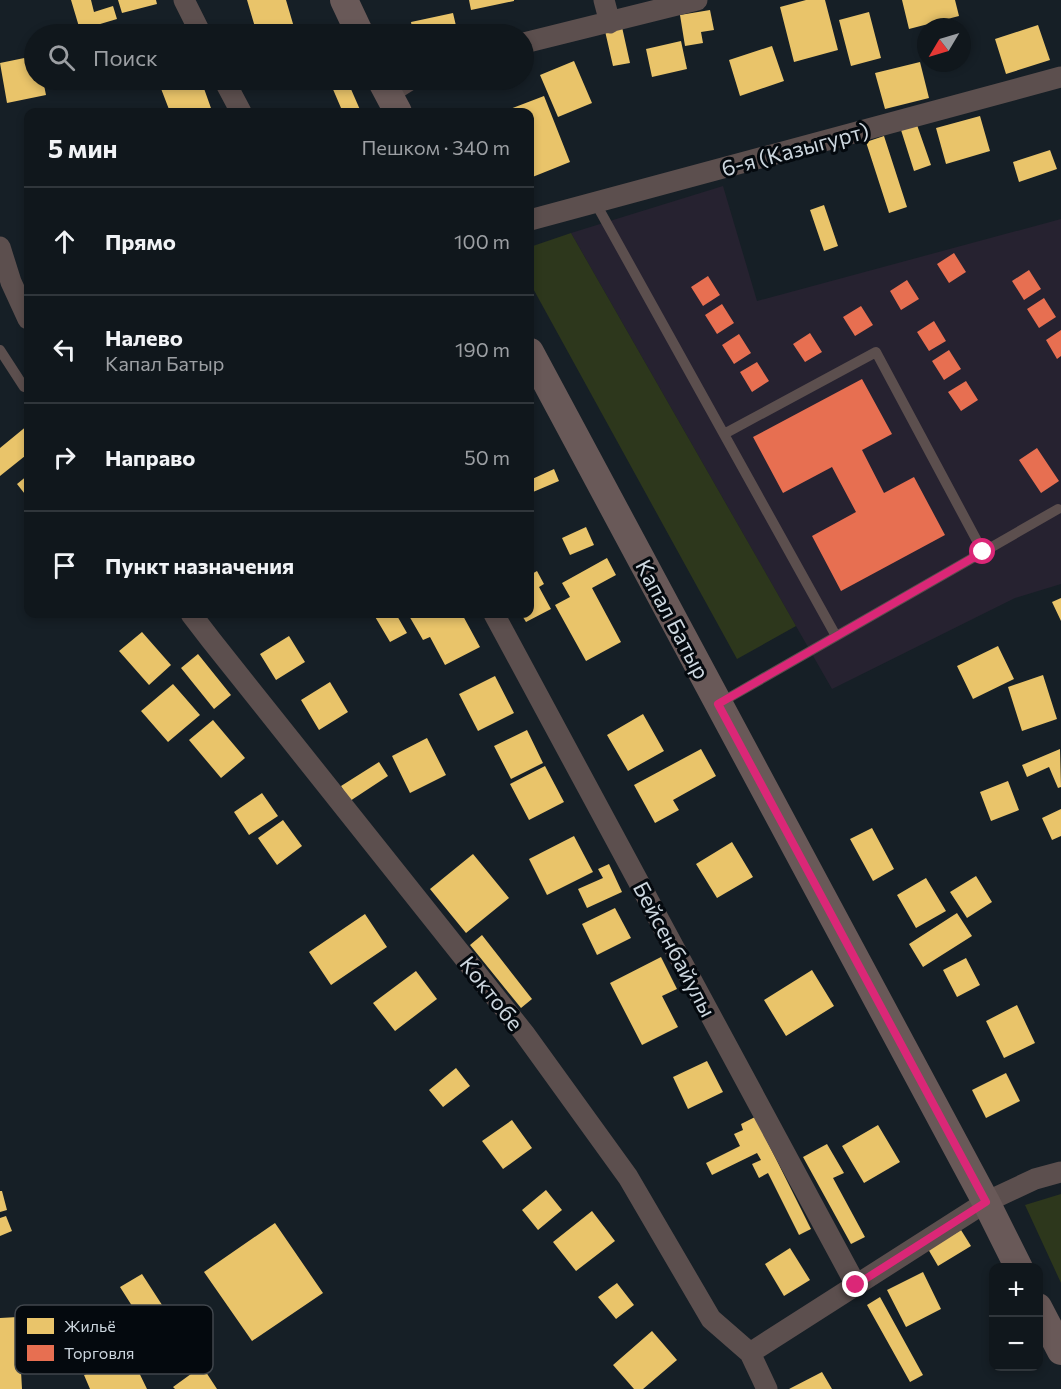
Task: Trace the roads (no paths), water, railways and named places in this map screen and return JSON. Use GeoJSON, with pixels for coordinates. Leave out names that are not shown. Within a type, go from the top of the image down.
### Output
{"type":"FeatureCollection","features":[{"type":"Feature","properties":{"kind":"main road"},"geometry":{"type":"LineString","coordinates":[[344,0],[355,24]]}},
{"type":"Feature","properties":{"kind":"main road","name":"Капал Батыр"},"geometry":{"type":"LineString","coordinates":[[534,359],[986,1202],[1016,1263]]}},
{"type":"Feature","properties":{"kind":"main road"},"geometry":{"type":"LineString","coordinates":[[1043,1316],[1061,1351]]}},
{"type":"Feature","properties":{"kind":"street"},"geometry":{"type":"LineString","coordinates":[[184,0],[196,24]]}},
{"type":"Feature","properties":{"kind":"street"},"geometry":{"type":"LineString","coordinates":[[604,0],[610,23]]}},
{"type":"Feature","properties":{"kind":"street"},"geometry":{"type":"LineString","coordinates":[[534,42],[697,0]]}},
{"type":"Feature","properties":{"kind":"street","name":"6-я (Казыгурт)"},"geometry":{"type":"LineString","coordinates":[[534,219],[1061,77]]}},
{"type":"Feature","properties":{"kind":"street"},"geometry":{"type":"LineString","coordinates":[[229,90],[239,108]]}},
{"type":"Feature","properties":{"kind":"street"},"geometry":{"type":"LineString","coordinates":[[0,247],[10,282],[24,311]]}},
{"type":"Feature","properties":{"kind":"street","name":"Коктобе"},"geometry":{"type":"LineString","coordinates":[[194,618],[524,1034],[627,1177],[711,1318],[750,1353],[767,1389]]}},
{"type":"Feature","properties":{"kind":"street","name":"Бейсенбайулы"},"geometry":{"type":"LineString","coordinates":[[496,618],[856,1285]]}},
{"type":"Feature","properties":{"kind":"street"},"geometry":{"type":"LineString","coordinates":[[750,1353],[986,1202],[1035,1179],[1061,1172]]}},
{"type":"Feature","properties":{"kind":"lane"},"geometry":{"type":"LineString","coordinates":[[596,202],[836,636]]}},
{"type":"Feature","properties":{"kind":"lane"},"geometry":{"type":"LineString","coordinates":[[0,350],[24,387]]}},
{"type":"Feature","properties":{"kind":"lane"},"geometry":{"type":"LineString","coordinates":[[724,434],[876,352],[983,552]]}},
{"type":"Feature","properties":{"kind":"lane"},"geometry":{"type":"LineString","coordinates":[[718,704],[1058,509]]}}]}
